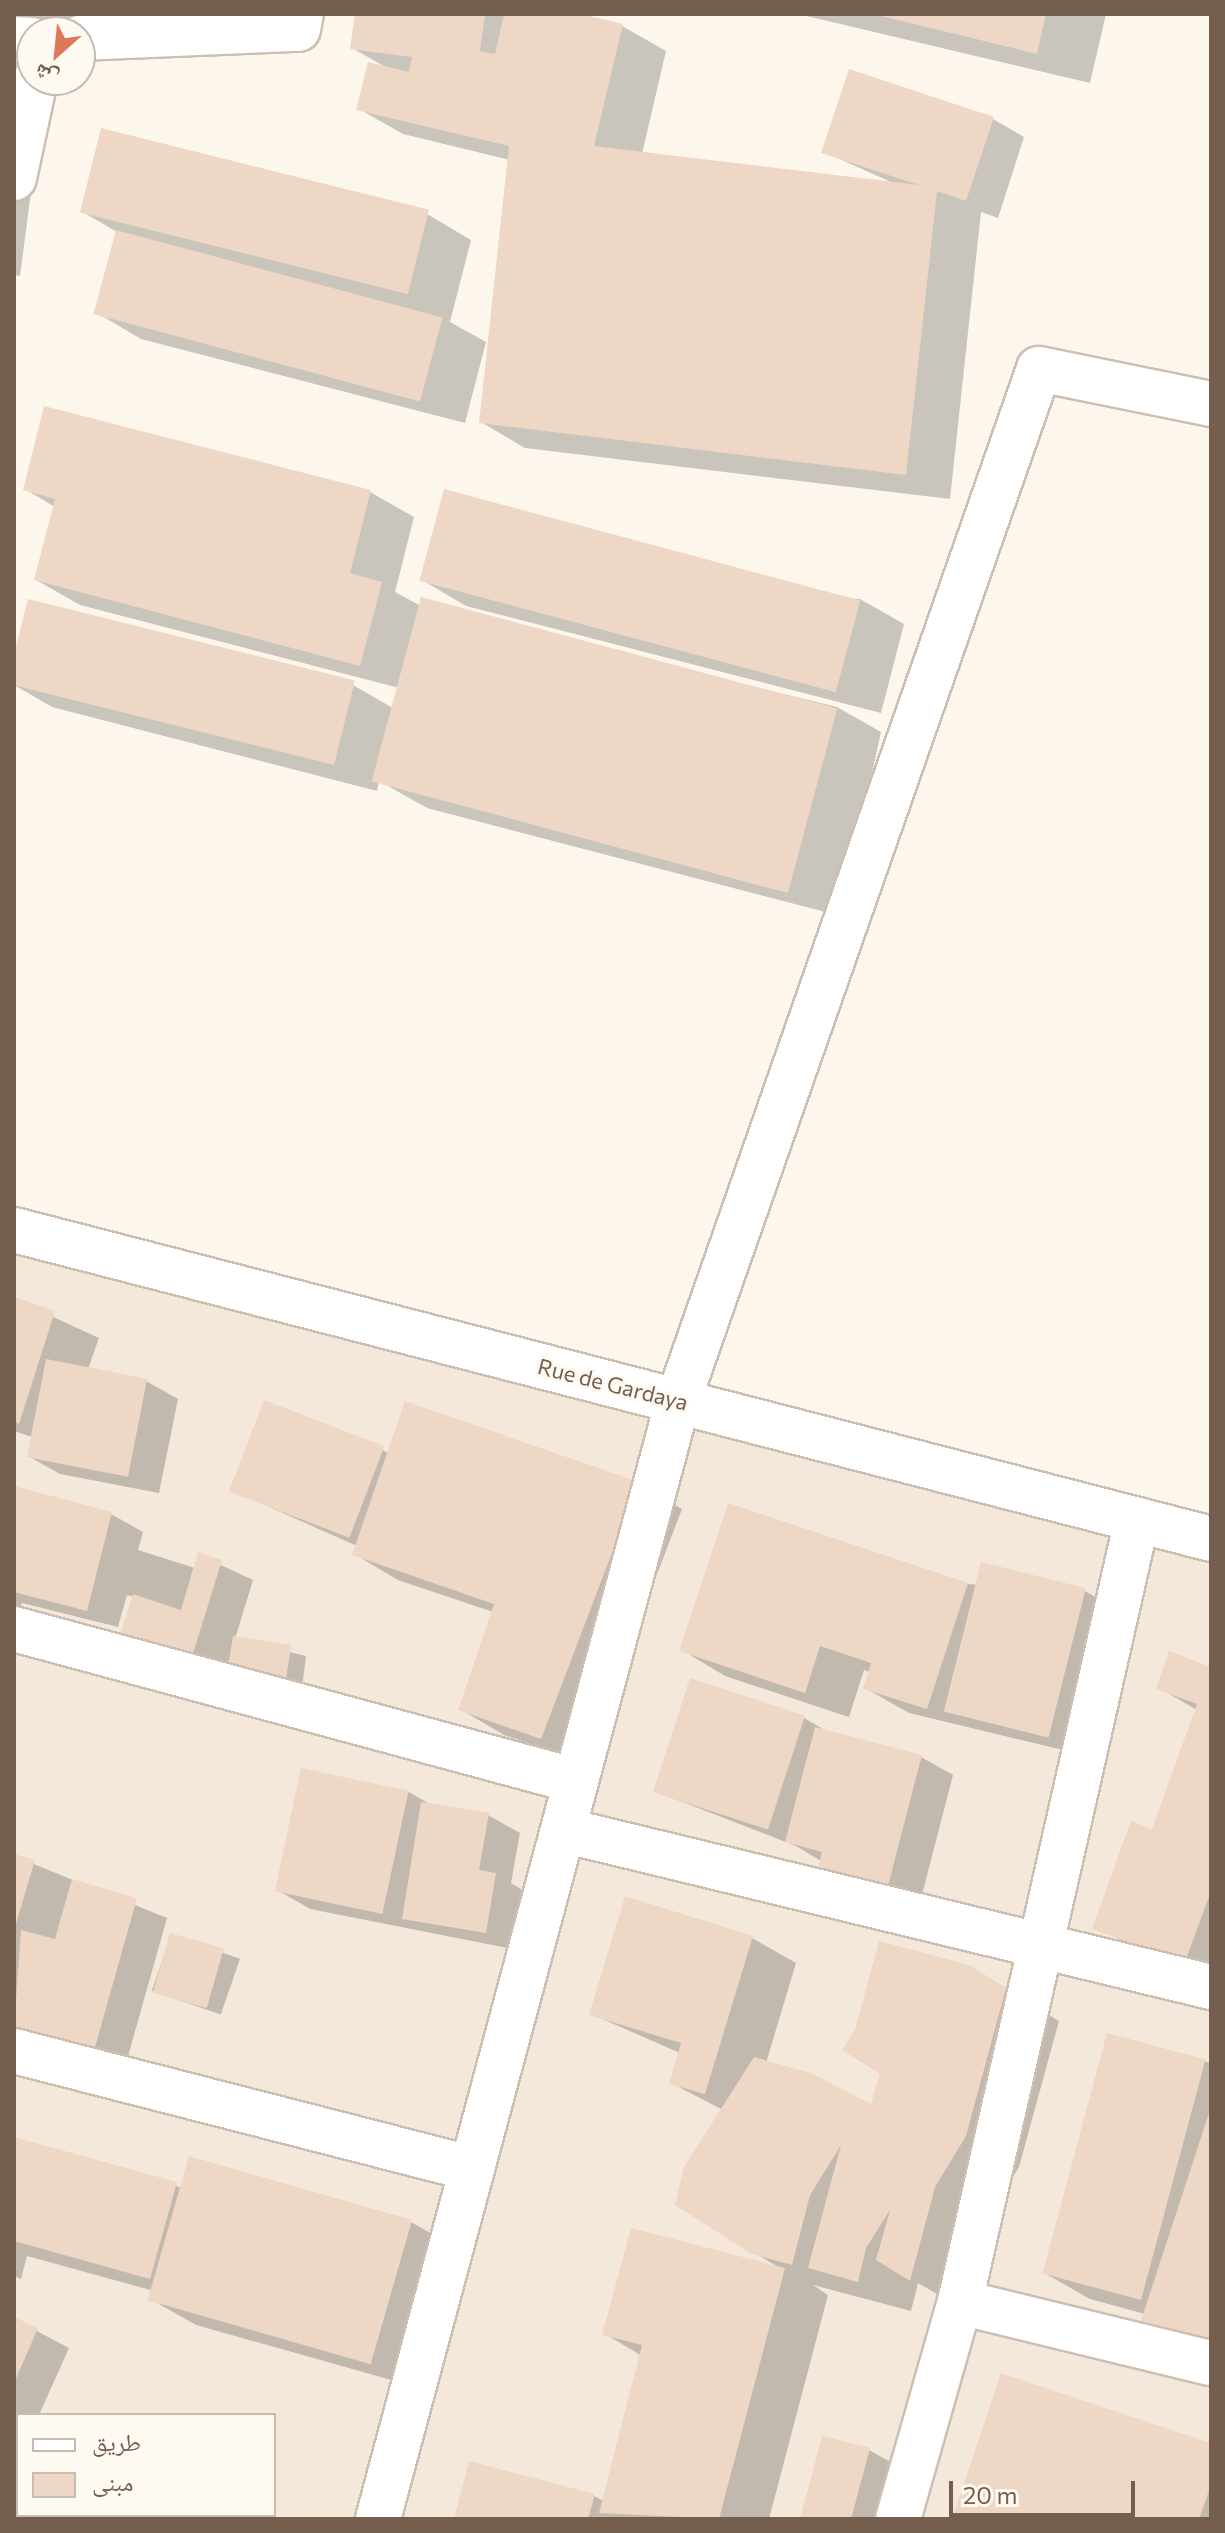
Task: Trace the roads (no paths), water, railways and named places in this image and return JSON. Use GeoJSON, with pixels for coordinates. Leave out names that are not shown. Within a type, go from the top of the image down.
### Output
{"type":"FeatureCollection","features":[{"type":"Feature","properties":{"kind":"street"},"geometry":{"type":"LineString","coordinates":[[96,37],[298,29],[301,14]]}},
{"type":"Feature","properties":{"kind":"street"},"geometry":{"type":"LineString","coordinates":[[14,178],[32,96]]}},
{"type":"Feature","properties":{"kind":"street"},"geometry":{"type":"LineString","coordinates":[[378,2519],[678,1401],[1039,369],[1211,404]]}},
{"type":"Feature","properties":{"kind":"street","name":"Rue de Gardaya"},"geometry":{"type":"LineString","coordinates":[[14,1230],[1211,1539]]}},
{"type":"Feature","properties":{"kind":"street"},"geometry":{"type":"LineString","coordinates":[[898,2519],[960,2302],[1137,1520]]}},
{"type":"Feature","properties":{"kind":"street"},"geometry":{"type":"LineString","coordinates":[[14,1629],[576,1781]]}},
{"type":"Feature","properties":{"kind":"street"},"geometry":{"type":"LineString","coordinates":[[563,1830],[1211,1987]]}},
{"type":"Feature","properties":{"kind":"street"},"geometry":{"type":"LineString","coordinates":[[14,2051],[472,2169]]}},
{"type":"Feature","properties":{"kind":"street"},"geometry":{"type":"LineString","coordinates":[[960,2302],[1211,2363]]}}]}
